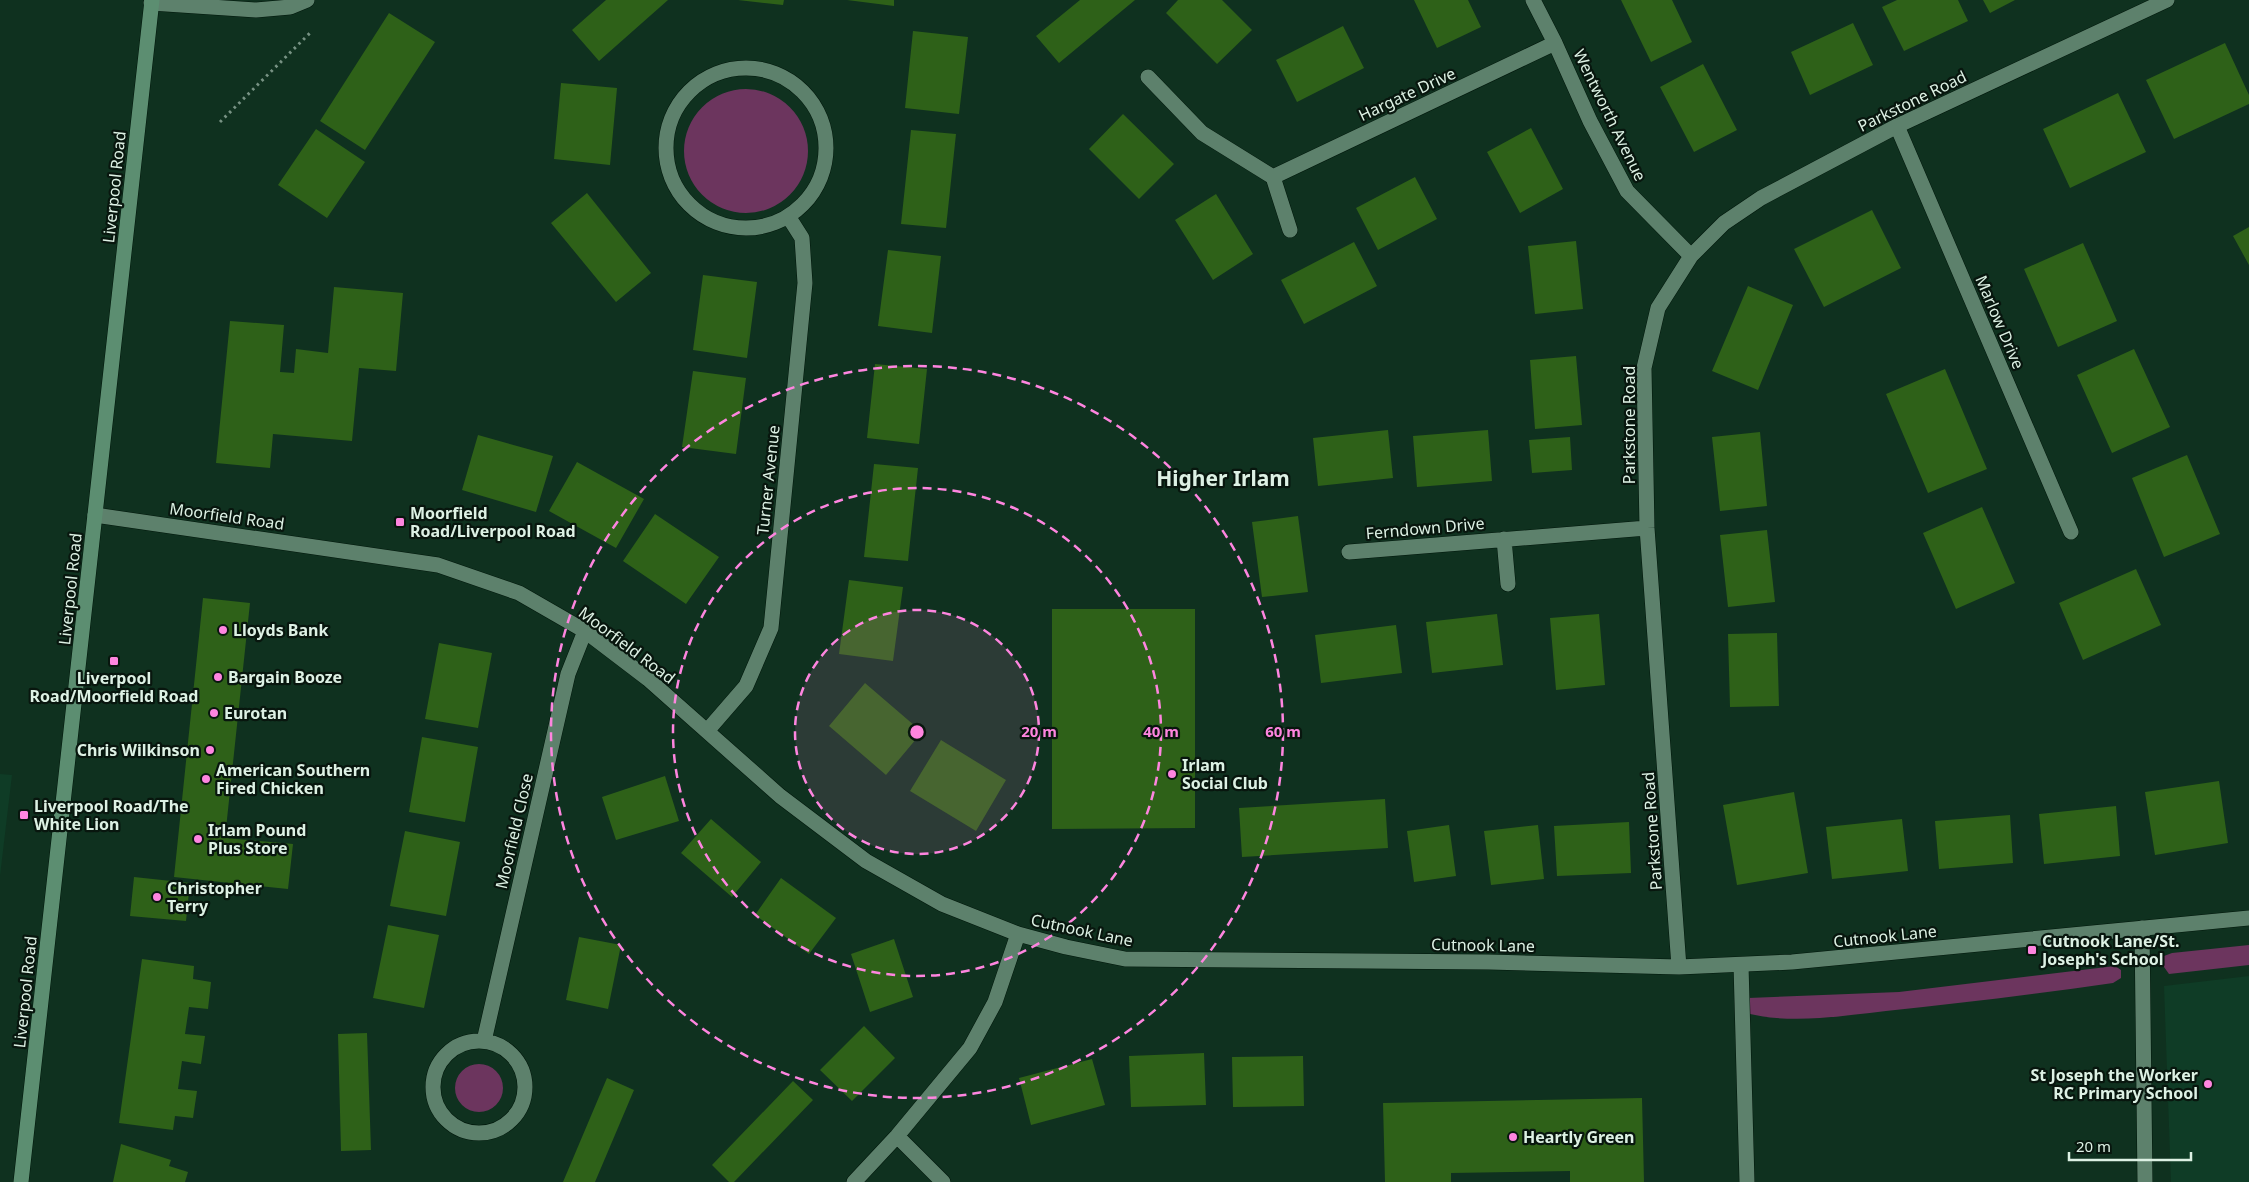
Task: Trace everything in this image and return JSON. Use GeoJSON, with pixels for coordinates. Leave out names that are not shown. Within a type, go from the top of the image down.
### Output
{"type":"FeatureCollection","features":[{"type":"Feature","properties":{"kind":"main road","name":"Liverpool Road"},"geometry":{"type":"LineString","coordinates":[[21,1182],[151,2]]}},
{"type":"Feature","properties":{"kind":"street"},"geometry":{"type":"LineString","coordinates":[[151,2],[256,10],[290,7],[307,0]]}},
{"type":"Feature","properties":{"kind":"street","name":"Wentworth Avenue"},"geometry":{"type":"LineString","coordinates":[[1533,0],[1555,43],[1590,121],[1627,192],[1692,256]]}},
{"type":"Feature","properties":{"kind":"street","name":"Parkstone Road"},"geometry":{"type":"LineString","coordinates":[[1679,967],[1647,528],[1644,368],[1658,308],[1692,256],[1724,222],[1761,198],[1897,126],[2166,0]]}},
{"type":"Feature","properties":{"kind":"street","name":"Hargate Drive"},"geometry":{"type":"LineString","coordinates":[[1273,177],[1555,43]]}},
{"type":"Feature","properties":{"kind":"street"},"geometry":{"type":"LineString","coordinates":[[742,68],[767,71],[792,82],[811,100],[822,124],[826,150],[821,176],[808,199],[788,216],[764,227],[737,228],[712,221],[690,206],[674,185],[666,160],[667,133],[676,108],[693,88],[715,74],[742,68]]}},
{"type":"Feature","properties":{"kind":"street"},"geometry":{"type":"LineString","coordinates":[[1148,78],[1202,133],[1273,177],[1290,230]]}},
{"type":"Feature","properties":{"kind":"street","name":"Marlow Drive"},"geometry":{"type":"LineString","coordinates":[[1897,126],[2071,532]]}},
{"type":"Feature","properties":{"kind":"street","name":"Turner Avenue"},"geometry":{"type":"LineString","coordinates":[[707,731],[746,686],[771,628],[805,283],[802,238],[788,216]]}},
{"type":"Feature","properties":{"kind":"street","name":"Moorfield Road"},"geometry":{"type":"LineString","coordinates":[[95,515],[438,565],[519,593],[585,632],[648,679],[780,796],[866,861],[942,904],[1018,934]]}},
{"type":"Feature","properties":{"kind":"street","name":"Ferndown Drive"},"geometry":{"type":"LineString","coordinates":[[1349,552],[1647,528]]}},
{"type":"Feature","properties":{"kind":"street","name":"Ferndown Drive"},"geometry":{"type":"LineString","coordinates":[[1504,539],[1508,584]]}},
{"type":"Feature","properties":{"kind":"street","name":"Moorfield Close"},"geometry":{"type":"LineString","coordinates":[[484,1041],[568,674],[585,632]]}},
{"type":"Feature","properties":{"kind":"street","name":"Cutnook Lane"},"geometry":{"type":"LineString","coordinates":[[854,1182],[897,1136],[970,1048],[995,1002],[1018,934],[1066,948],[1125,959],[1489,962],[1679,967],[1792,962],[2249,918]]}},
{"type":"Feature","properties":{"kind":"street"},"geometry":{"type":"LineString","coordinates":[[2142,928],[2145,1182]]}},
{"type":"Feature","properties":{"kind":"street"},"geometry":{"type":"LineString","coordinates":[[1741,965],[1747,1182]]}},
{"type":"Feature","properties":{"kind":"street"},"geometry":{"type":"LineString","coordinates":[[484,1041],[498,1045],[511,1053],[520,1066],[525,1080],[524,1095],[519,1109],[509,1121],[496,1129],[482,1132],[467,1131],[453,1125],[438,1107],[435,1101],[433,1086],[436,1070],[444,1058],[455,1048],[469,1042],[484,1041]]}},
{"type":"Feature","properties":{"kind":"street"},"geometry":{"type":"LineString","coordinates":[[897,1136],[942,1182]]}},
{"type":"Feature","properties":{"kind":"path"},"geometry":{"type":"LineString","coordinates":[[220,122],[317,26]]}},
{"type":"Feature","properties":{"kind":"shaded area"},"geometry":{"type":"Polygon","coordinates":[[[746,89],[770,93],[790,107],[804,127],[808,151],[804,175],[790,195],[770,209],[746,213],[722,209],[702,195],[688,175],[684,151],[688,127],[702,107],[722,93],[746,89]]]}},
{"type":"Feature","properties":{"kind":"shaded area"},"geometry":{"type":"Polygon","coordinates":[[[0,774],[12,775],[0,876],[0,774]]]}},
{"type":"Feature","properties":{"kind":"shaded area"},"geometry":{"type":"Polygon","coordinates":[[[2249,945],[2249,965],[2169,974],[2164,967],[2164,956],[2172,953],[2249,945]]]}},
{"type":"Feature","properties":{"kind":"shaded area"},"geometry":{"type":"Polygon","coordinates":[[[2115,966],[2121,970],[2121,978],[2113,983],[1835,1017],[1800,1019],[1750,1014],[1748,998],[1899,992],[2115,966]]]}},
{"type":"Feature","properties":{"kind":"shaded area","name":"St Joseph the Worker RC Primary School"},"geometry":{"type":"Polygon","coordinates":[[[2249,976],[2249,1182],[2171,1182],[2164,986],[2249,976]]]}},
{"type":"Feature","properties":{"kind":"shaded area"},"geometry":{"type":"Polygon","coordinates":[[[479,1064],[488,1066],[496,1071],[501,1079],[503,1088],[501,1097],[496,1105],[488,1110],[479,1112],[470,1110],[462,1105],[457,1097],[455,1088],[457,1079],[462,1071],[470,1066],[479,1064]]]}},
{"type":"Feature","properties":{"kind":"building"},"geometry":{"type":"Polygon","coordinates":[[[606,0],[668,0],[599,61],[572,30],[606,0]]]}},
{"type":"Feature","properties":{"kind":"building"},"geometry":{"type":"Polygon","coordinates":[[[738,0],[784,0],[783,5],[738,0]]]}},
{"type":"Feature","properties":{"kind":"building"},"geometry":{"type":"Polygon","coordinates":[[[847,0],[894,0],[894,6],[847,0]]]}},
{"type":"Feature","properties":{"kind":"building"},"geometry":{"type":"Polygon","coordinates":[[[1080,0],[1135,0],[1059,63],[1036,36],[1080,0]]]}},
{"type":"Feature","properties":{"kind":"building"},"geometry":{"type":"Polygon","coordinates":[[[1178,0],[1222,0],[1252,30],[1217,64],[1166,13],[1178,0]]]}},
{"type":"Feature","properties":{"kind":"building"},"geometry":{"type":"Polygon","coordinates":[[[1414,0],[1468,0],[1481,27],[1437,48],[1414,0]]]}},
{"type":"Feature","properties":{"kind":"building"},"geometry":{"type":"Polygon","coordinates":[[[1621,0],[1672,0],[1692,42],[1651,62],[1621,0]]]}},
{"type":"Feature","properties":{"kind":"building"},"geometry":{"type":"Polygon","coordinates":[[[1897,0],[1958,0],[1968,21],[1904,51],[1882,7],[1897,0]]]}},
{"type":"Feature","properties":{"kind":"building"},"geometry":{"type":"Polygon","coordinates":[[[1983,0],[2015,0],[1990,13],[1983,0]]]}},
{"type":"Feature","properties":{"kind":"building"},"geometry":{"type":"Polygon","coordinates":[[[389,13],[435,42],[365,150],[320,121],[389,13]]]}},
{"type":"Feature","properties":{"kind":"building"},"geometry":{"type":"Polygon","coordinates":[[[1853,23],[1873,65],[1810,95],[1791,52],[1853,23]]]}},
{"type":"Feature","properties":{"kind":"building"},"geometry":{"type":"Polygon","coordinates":[[[1343,26],[1364,68],[1297,102],[1276,60],[1343,26]]]}},
{"type":"Feature","properties":{"kind":"building"},"geometry":{"type":"Polygon","coordinates":[[[913,31],[968,37],[959,114],[905,108],[913,31]]]}},
{"type":"Feature","properties":{"kind":"building"},"geometry":{"type":"Polygon","coordinates":[[[2225,43],[2249,95],[2249,104],[2174,139],[2146,80],[2225,43]]]}},
{"type":"Feature","properties":{"kind":"building"},"geometry":{"type":"Polygon","coordinates":[[[1703,64],[1737,130],[1694,152],[1660,87],[1703,64]]]}},
{"type":"Feature","properties":{"kind":"building"},"geometry":{"type":"Polygon","coordinates":[[[561,83],[617,88],[610,165],[554,159],[561,83]]]}},
{"type":"Feature","properties":{"kind":"building"},"geometry":{"type":"Polygon","coordinates":[[[2118,93],[2146,152],[2070,188],[2043,129],[2118,93]]]}},
{"type":"Feature","properties":{"kind":"building"},"geometry":{"type":"Polygon","coordinates":[[[1123,114],[1174,164],[1139,199],[1089,149],[1123,114]]]}},
{"type":"Feature","properties":{"kind":"building"},"geometry":{"type":"Polygon","coordinates":[[[1531,128],[1563,189],[1520,213],[1487,152],[1531,128]]]}},
{"type":"Feature","properties":{"kind":"building"},"geometry":{"type":"Polygon","coordinates":[[[316,129],[365,162],[327,218],[278,185],[316,129]]]}},
{"type":"Feature","properties":{"kind":"building"},"geometry":{"type":"Polygon","coordinates":[[[911,130],[956,134],[946,228],[901,224],[911,130]]]}},
{"type":"Feature","properties":{"kind":"building"},"geometry":{"type":"Polygon","coordinates":[[[1415,177],[1437,219],[1378,250],[1356,208],[1415,177]]]}},
{"type":"Feature","properties":{"kind":"building"},"geometry":{"type":"Polygon","coordinates":[[[587,193],[651,273],[616,302],[551,223],[587,193]]]}},
{"type":"Feature","properties":{"kind":"building"},"geometry":{"type":"Polygon","coordinates":[[[1216,194],[1253,254],[1213,280],[1175,220],[1216,194]]]}},
{"type":"Feature","properties":{"kind":"building"},"geometry":{"type":"Polygon","coordinates":[[[1872,210],[1901,268],[1824,307],[1794,249],[1872,210]]]}},
{"type":"Feature","properties":{"kind":"building"},"geometry":{"type":"Polygon","coordinates":[[[2249,227],[2249,265],[2233,236],[2249,227]]]}},
{"type":"Feature","properties":{"kind":"building"},"geometry":{"type":"Polygon","coordinates":[[[1576,241],[1583,309],[1535,314],[1528,246],[1576,241]]]}},
{"type":"Feature","properties":{"kind":"building"},"geometry":{"type":"Polygon","coordinates":[[[1354,242],[1377,286],[1304,324],[1281,280],[1354,242]]]}},
{"type":"Feature","properties":{"kind":"building"},"geometry":{"type":"Polygon","coordinates":[[[2083,243],[2117,321],[2058,347],[2024,269],[2083,243]]]}},
{"type":"Feature","properties":{"kind":"building"},"geometry":{"type":"Polygon","coordinates":[[[888,250],[941,256],[932,333],[878,326],[888,250]]]}},
{"type":"Feature","properties":{"kind":"building"},"geometry":{"type":"Polygon","coordinates":[[[703,275],[757,282],[747,358],[693,350],[703,275]]]}},
{"type":"Feature","properties":{"kind":"building"},"geometry":{"type":"Polygon","coordinates":[[[1748,286],[1793,305],[1758,390],[1712,371],[1748,286]]]}},
{"type":"Feature","properties":{"kind":"building"},"geometry":{"type":"Polygon","coordinates":[[[334,287],[403,293],[396,371],[359,368],[352,441],[273,434],[270,468],[216,463],[230,321],[284,325],[280,372],[294,373],[296,349],[328,353],[334,287]]]}},
{"type":"Feature","properties":{"kind":"building"},"geometry":{"type":"Polygon","coordinates":[[[2134,349],[2170,427],[2112,453],[2077,375],[2134,349]]]}},
{"type":"Feature","properties":{"kind":"building"},"geometry":{"type":"Polygon","coordinates":[[[1576,356],[1582,425],[1535,429],[1530,360],[1576,356]]]}},
{"type":"Feature","properties":{"kind":"building"},"geometry":{"type":"Polygon","coordinates":[[[875,364],[927,369],[919,444],[867,438],[875,364]]]}},
{"type":"Feature","properties":{"kind":"building"},"geometry":{"type":"Polygon","coordinates":[[[1945,369],[1987,469],[1928,493],[1886,394],[1945,369]]]}},
{"type":"Feature","properties":{"kind":"building"},"geometry":{"type":"Polygon","coordinates":[[[693,371],[746,378],[736,454],[682,447],[693,371]]]}},
{"type":"Feature","properties":{"kind":"building"},"geometry":{"type":"Polygon","coordinates":[[[1388,430],[1393,478],[1318,486],[1313,438],[1388,430]]]}},
{"type":"Feature","properties":{"kind":"building"},"geometry":{"type":"Polygon","coordinates":[[[1488,430],[1492,481],[1417,487],[1413,436],[1488,430]]]}},
{"type":"Feature","properties":{"kind":"building"},"geometry":{"type":"Polygon","coordinates":[[[1760,432],[1767,506],[1720,511],[1712,437],[1760,432]]]}},
{"type":"Feature","properties":{"kind":"building"},"geometry":{"type":"Polygon","coordinates":[[[478,435],[553,456],[536,512],[462,490],[478,435]]]}},
{"type":"Feature","properties":{"kind":"building"},"geometry":{"type":"Polygon","coordinates":[[[1570,437],[1572,470],[1532,473],[1529,440],[1570,437]]]}},
{"type":"Feature","properties":{"kind":"building"},"geometry":{"type":"Polygon","coordinates":[[[2187,455],[2220,534],[2164,557],[2132,478],[2187,455]]]}},
{"type":"Feature","properties":{"kind":"building"},"geometry":{"type":"Polygon","coordinates":[[[577,462],[644,499],[616,548],[549,511],[577,462]]]}},
{"type":"Feature","properties":{"kind":"building"},"geometry":{"type":"Polygon","coordinates":[[[874,464],[918,468],[908,561],[864,557],[874,464]]]}},
{"type":"Feature","properties":{"kind":"building"},"geometry":{"type":"Polygon","coordinates":[[[1982,507],[2015,583],[1956,609],[1923,533],[1982,507]]]}},
{"type":"Feature","properties":{"kind":"building"},"geometry":{"type":"Polygon","coordinates":[[[655,514],[719,557],[686,604],[623,561],[655,514]]]}},
{"type":"Feature","properties":{"kind":"building"},"geometry":{"type":"Polygon","coordinates":[[[1298,516],[1308,592],[1262,597],[1252,522],[1298,516]]]}},
{"type":"Feature","properties":{"kind":"building"},"geometry":{"type":"Polygon","coordinates":[[[1767,530],[1775,602],[1728,607],[1720,535],[1767,530]]]}},
{"type":"Feature","properties":{"kind":"building"},"geometry":{"type":"Polygon","coordinates":[[[2136,569],[2161,625],[2083,660],[2059,603],[2136,569]]]}},
{"type":"Feature","properties":{"kind":"building"},"geometry":{"type":"Polygon","coordinates":[[[849,580],[903,587],[893,661],[839,654],[849,580]]]}},
{"type":"Feature","properties":{"kind":"building"},"geometry":{"type":"Polygon","coordinates":[[[203,598],[250,603],[225,838],[293,844],[288,889],[174,877],[203,598]]]}},
{"type":"Feature","properties":{"kind":"building"},"geometry":{"type":"Polygon","coordinates":[[[1052,609],[1195,609],[1195,828],[1052,829],[1052,609]]]}},
{"type":"Feature","properties":{"kind":"building"},"geometry":{"type":"Polygon","coordinates":[[[1497,614],[1503,665],[1432,673],[1426,622],[1497,614]]]}},
{"type":"Feature","properties":{"kind":"building"},"geometry":{"type":"Polygon","coordinates":[[[1599,614],[1605,685],[1556,690],[1550,618],[1599,614]]]}},
{"type":"Feature","properties":{"kind":"building"},"geometry":{"type":"Polygon","coordinates":[[[1396,625],[1402,673],[1321,683],[1315,635],[1396,625]]]}},
{"type":"Feature","properties":{"kind":"building"},"geometry":{"type":"Polygon","coordinates":[[[1777,633],[1779,706],[1730,707],[1728,634],[1777,633]]]}},
{"type":"Feature","properties":{"kind":"building"},"geometry":{"type":"Polygon","coordinates":[[[439,643],[492,653],[478,728],[425,719],[439,643]]]}},
{"type":"Feature","properties":{"kind":"building"},"geometry":{"type":"Polygon","coordinates":[[[865,683],[922,732],[886,775],[829,726],[865,683]]]}},
{"type":"Feature","properties":{"kind":"building"},"geometry":{"type":"Polygon","coordinates":[[[422,737],[478,747],[465,822],[409,812],[422,737]]]}},
{"type":"Feature","properties":{"kind":"building"},"geometry":{"type":"Polygon","coordinates":[[[941,740],[1006,780],[976,831],[910,791],[941,740]]]}},
{"type":"Feature","properties":{"kind":"building"},"geometry":{"type":"Polygon","coordinates":[[[665,776],[679,821],[616,840],[602,797],[665,776]]]}},
{"type":"Feature","properties":{"kind":"building"},"geometry":{"type":"Polygon","coordinates":[[[2219,781],[2228,843],[2155,855],[2145,792],[2219,781]]]}},
{"type":"Feature","properties":{"kind":"building"},"geometry":{"type":"Polygon","coordinates":[[[1794,792],[1808,873],[1737,885],[1723,805],[1794,792]]]}},
{"type":"Feature","properties":{"kind":"building"},"geometry":{"type":"Polygon","coordinates":[[[1385,799],[1388,848],[1242,857],[1239,808],[1385,799]]]}},
{"type":"Feature","properties":{"kind":"building"},"geometry":{"type":"Polygon","coordinates":[[[2116,806],[2120,856],[2044,864],[2039,814],[2116,806]]]}},
{"type":"Feature","properties":{"kind":"building"},"geometry":{"type":"Polygon","coordinates":[[[2010,815],[2013,863],[1939,869],[1935,821],[2010,815]]]}},
{"type":"Feature","properties":{"kind":"building"},"geometry":{"type":"Polygon","coordinates":[[[711,819],[761,862],[732,897],[681,853],[711,819]]]}},
{"type":"Feature","properties":{"kind":"building"},"geometry":{"type":"Polygon","coordinates":[[[1902,819],[1908,871],[1832,879],[1826,827],[1902,819]]]}},
{"type":"Feature","properties":{"kind":"building"},"geometry":{"type":"Polygon","coordinates":[[[1629,822],[1631,873],[1557,876],[1554,826],[1629,822]]]}},
{"type":"Feature","properties":{"kind":"building"},"geometry":{"type":"Polygon","coordinates":[[[1449,825],[1456,876],[1414,882],[1407,831],[1449,825]]]}},
{"type":"Feature","properties":{"kind":"building"},"geometry":{"type":"Polygon","coordinates":[[[1538,825],[1544,879],[1491,885],[1484,831],[1538,825]]]}},
{"type":"Feature","properties":{"kind":"building"},"geometry":{"type":"Polygon","coordinates":[[[405,831],[460,842],[446,916],[390,906],[405,831]]]}},
{"type":"Feature","properties":{"kind":"building"},"geometry":{"type":"Polygon","coordinates":[[[134,877],[190,883],[186,921],[130,916],[134,877]]]}},
{"type":"Feature","properties":{"kind":"building"},"geometry":{"type":"Polygon","coordinates":[[[781,878],[836,918],[809,954],[755,915],[781,878]]]}},
{"type":"Feature","properties":{"kind":"building"},"geometry":{"type":"Polygon","coordinates":[[[388,925],[439,935],[424,1008],[373,998],[388,925]]]}},
{"type":"Feature","properties":{"kind":"building"},"geometry":{"type":"Polygon","coordinates":[[[579,937],[621,945],[608,1009],[566,1000],[579,937]]]}},
{"type":"Feature","properties":{"kind":"building"},"geometry":{"type":"Polygon","coordinates":[[[894,939],[913,997],[870,1012],[851,954],[894,939]]]}},
{"type":"Feature","properties":{"kind":"building"},"geometry":{"type":"Polygon","coordinates":[[[142,959],[194,966],[193,979],[211,982],[208,1009],[189,1007],[185,1034],[205,1036],[201,1064],[182,1061],[178,1089],[197,1091],[193,1118],[175,1116],[173,1130],[119,1123],[142,959]]]}},
{"type":"Feature","properties":{"kind":"building"},"geometry":{"type":"Polygon","coordinates":[[[864,1026],[895,1058],[852,1101],[820,1070],[864,1026]]]}},
{"type":"Feature","properties":{"kind":"building"},"geometry":{"type":"Polygon","coordinates":[[[367,1033],[371,1150],[341,1151],[338,1034],[367,1033]]]}},
{"type":"Feature","properties":{"kind":"building"},"geometry":{"type":"Polygon","coordinates":[[[1204,1053],[1206,1105],[1131,1107],[1129,1056],[1204,1053]]]}},
{"type":"Feature","properties":{"kind":"building"},"geometry":{"type":"Polygon","coordinates":[[[1303,1056],[1304,1106],[1233,1107],[1232,1057],[1303,1056]]]}},
{"type":"Feature","properties":{"kind":"building"},"geometry":{"type":"Polygon","coordinates":[[[1092,1059],[1105,1105],[1031,1125],[1019,1078],[1092,1059]]]}},
{"type":"Feature","properties":{"kind":"building"},"geometry":{"type":"Polygon","coordinates":[[[607,1078],[634,1090],[595,1182],[563,1182],[607,1078]]]}},
{"type":"Feature","properties":{"kind":"building"},"geometry":{"type":"Polygon","coordinates":[[[793,1081],[813,1100],[734,1182],[729,1182],[712,1165],[793,1081]]]}},
{"type":"Feature","properties":{"kind":"building","name":"Heartly Green"},"geometry":{"type":"Polygon","coordinates":[[[1642,1098],[1644,1182],[1570,1182],[1570,1171],[1451,1173],[1451,1182],[1385,1182],[1383,1103],[1642,1098]]]}},
{"type":"Feature","properties":{"kind":"building"},"geometry":{"type":"Polygon","coordinates":[[[121,1144],[171,1160],[169,1166],[188,1172],[185,1182],[113,1182],[121,1144]]]}},
{"type":"Feature","properties":{"kind":"place","name":"Moorfield Road/Liverpool Road"},"geometry":{"type":"Point","coordinates":[400,522]}},
{"type":"Feature","properties":{"kind":"place","name":"Lloyds Bank"},"geometry":{"type":"Point","coordinates":[223,630]}},
{"type":"Feature","properties":{"kind":"place","name":"Liverpool Road/Moorfield Road"},"geometry":{"type":"Point","coordinates":[114,661]}},
{"type":"Feature","properties":{"kind":"place","name":"Bargain Booze"},"geometry":{"type":"Point","coordinates":[218,677]}},
{"type":"Feature","properties":{"kind":"place","name":"Eurotan"},"geometry":{"type":"Point","coordinates":[214,713]}},
{"type":"Feature","properties":{"kind":"place","name":"Chris Wilkinson"},"geometry":{"type":"Point","coordinates":[210,750]}},
{"type":"Feature","properties":{"kind":"place","name":"Irlam Social Club"},"geometry":{"type":"Point","coordinates":[1172,774]}},
{"type":"Feature","properties":{"kind":"place","name":"American Southern Fired Chicken"},"geometry":{"type":"Point","coordinates":[206,779]}},
{"type":"Feature","properties":{"kind":"place","name":"Liverpool Road/The White Lion"},"geometry":{"type":"Point","coordinates":[24,815]}},
{"type":"Feature","properties":{"kind":"place","name":"Irlam Pound Plus Store"},"geometry":{"type":"Point","coordinates":[198,839]}},
{"type":"Feature","properties":{"kind":"place","name":"Christopher Terry"},"geometry":{"type":"Point","coordinates":[157,897]}},
{"type":"Feature","properties":{"kind":"place","name":"Cutnook Lane/St. Joseph's School"},"geometry":{"type":"Point","coordinates":[2032,950]}},
{"type":"Feature","properties":{"kind":"place","name":"St Joseph the Worker RC Primary School"},"geometry":{"type":"Point","coordinates":[2208,1084]}},
{"type":"Feature","properties":{"kind":"place","name":"Heartly Green"},"geometry":{"type":"Point","coordinates":[1513,1137]}},
{"type":"Feature","properties":{"kind":"district","name":"Higher Irlam"},"geometry":{"type":"Point","coordinates":[1223,479]}}]}
